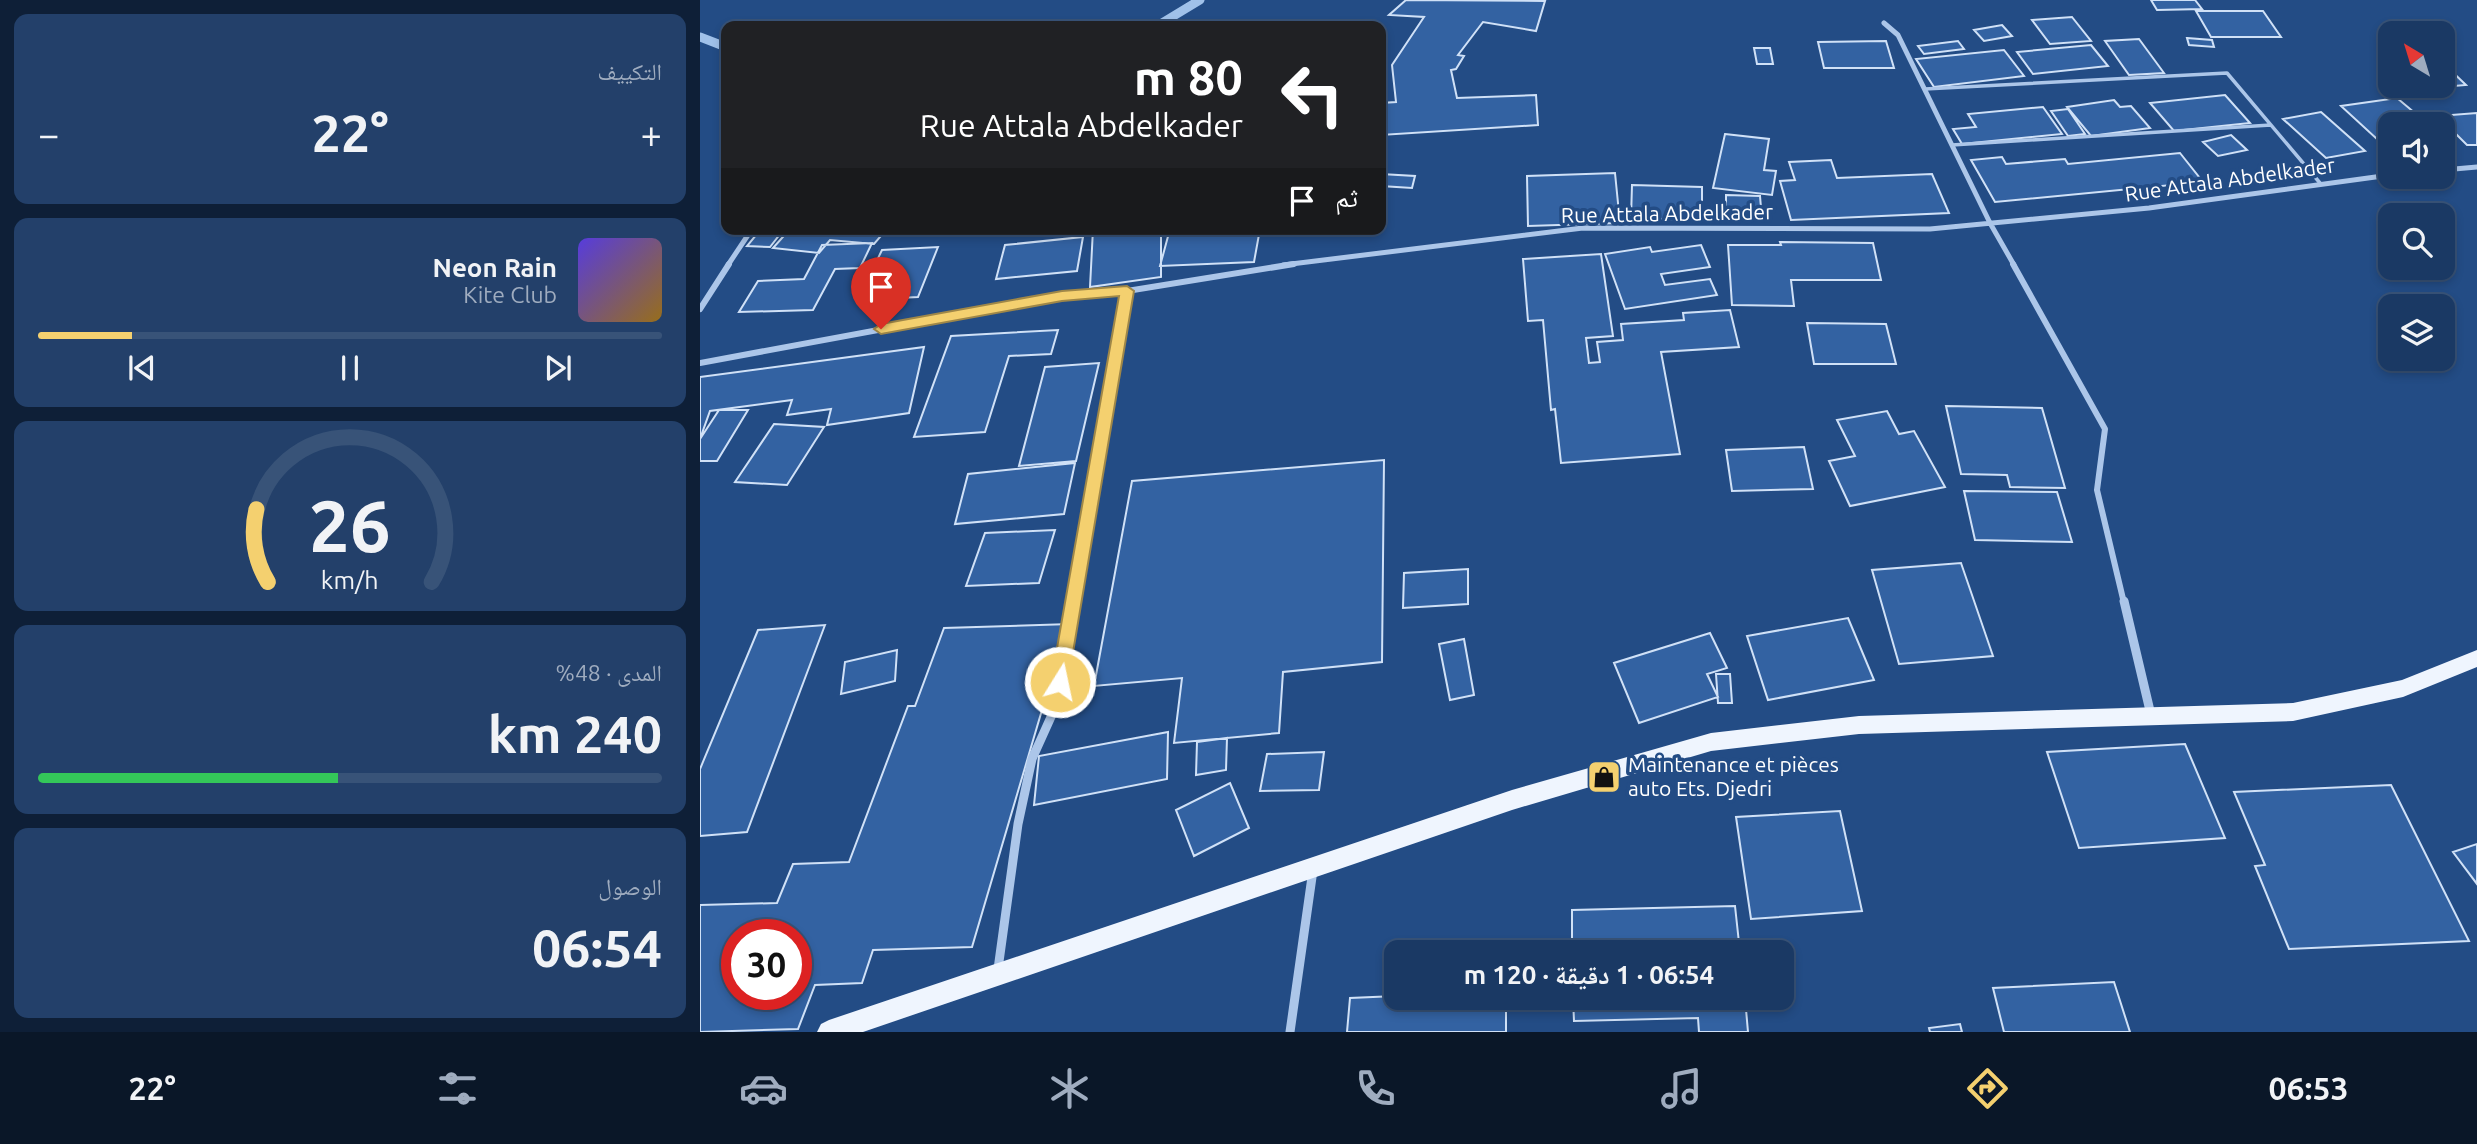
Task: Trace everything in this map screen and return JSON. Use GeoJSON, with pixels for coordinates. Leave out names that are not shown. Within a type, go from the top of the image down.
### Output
{"type":"FeatureCollection","features":[{"type":"Feature","properties":{"kind":"main road"},"geometry":{"type":"LineString","coordinates":[[829,1032],[1313,870],[1512,800],[1712,742],[1859,725],[2293,712],[2403,688],[2477,658]]}},
{"type":"Feature","properties":{"kind":"street"},"geometry":{"type":"LineString","coordinates":[[1884,23],[1898,35],[1990,223],[2105,429],[2096,490],[2151,715]]}},
{"type":"Feature","properties":{"kind":"street"},"geometry":{"type":"LineString","coordinates":[[2455,169],[2477,167]]}},
{"type":"Feature","properties":{"kind":"street","name":"Rue Attala Abdelkader"},"geometry":{"type":"LineString","coordinates":[[700,363],[1062,296],[1127,291],[1329,258],[1583,228],[1930,229],[2149,208],[2378,176]]}},
{"type":"Feature","properties":{"kind":"street"},"geometry":{"type":"LineString","coordinates":[[700,309],[748,235]]}},
{"type":"Feature","properties":{"kind":"street"},"geometry":{"type":"LineString","coordinates":[[997,974],[1018,824],[1032,759],[1055,708],[1127,291]]}},
{"type":"Feature","properties":{"kind":"street"},"geometry":{"type":"LineString","coordinates":[[1290,1032],[1313,870]]}},
{"type":"Feature","properties":{"kind":"lane"},"geometry":{"type":"LineString","coordinates":[[1925,89],[2227,74],[2320,183]]}},
{"type":"Feature","properties":{"kind":"lane"},"geometry":{"type":"LineString","coordinates":[[1952,145],[2271,125]]}},
{"type":"Feature","properties":{"kind":"building"},"geometry":{"type":"Polygon","coordinates":[[[1406,0],[1545,1],[1536,31],[1483,22],[1458,55],[1464,56],[1456,69],[1451,70],[1457,98],[1536,95],[1538,125],[1386,135],[1386,103],[1396,102],[1392,65],[1424,17],[1389,15],[1406,0]]]}},
{"type":"Feature","properties":{"kind":"building"},"geometry":{"type":"Polygon","coordinates":[[[2151,0],[2195,0],[2202,9],[2157,10],[2151,0]]]}},
{"type":"Feature","properties":{"kind":"building"},"geometry":{"type":"Polygon","coordinates":[[[2196,11],[2263,11],[2281,37],[2211,37],[2196,11]]]}},
{"type":"Feature","properties":{"kind":"building"},"geometry":{"type":"Polygon","coordinates":[[[2072,17],[2091,41],[2050,44],[2032,20],[2072,17]]]}},
{"type":"Feature","properties":{"kind":"building"},"geometry":{"type":"Polygon","coordinates":[[[2002,25],[2012,36],[1984,41],[1974,30],[2002,25]]]}},
{"type":"Feature","properties":{"kind":"building"},"geometry":{"type":"Polygon","coordinates":[[[2187,38],[2212,40],[2214,47],[2189,45],[2187,38]]]}},
{"type":"Feature","properties":{"kind":"building"},"geometry":{"type":"Polygon","coordinates":[[[2139,39],[2164,73],[2129,75],[2105,41],[2139,39]]]}},
{"type":"Feature","properties":{"kind":"building"},"geometry":{"type":"Polygon","coordinates":[[[1886,41],[1894,68],[1824,68],[1818,42],[1886,41]]]}},
{"type":"Feature","properties":{"kind":"building"},"geometry":{"type":"Polygon","coordinates":[[[1958,41],[1964,49],[1924,54],[1918,46],[1958,41]]]}},
{"type":"Feature","properties":{"kind":"building"},"geometry":{"type":"Polygon","coordinates":[[[2091,45],[2108,66],[2033,74],[2017,52],[2091,45]]]}},
{"type":"Feature","properties":{"kind":"building"},"geometry":{"type":"Polygon","coordinates":[[[1754,48],[1770,48],[1773,64],[1757,64],[1754,48]]]}},
{"type":"Feature","properties":{"kind":"building"},"geometry":{"type":"Polygon","coordinates":[[[2004,50],[2024,76],[1934,87],[1916,59],[2004,50]]]}},
{"type":"Feature","properties":{"kind":"building"},"geometry":{"type":"Polygon","coordinates":[[[2455,74],[2466,85],[2455,86],[2455,74]]]}},
{"type":"Feature","properties":{"kind":"building"},"geometry":{"type":"Polygon","coordinates":[[[2225,95],[2250,123],[2174,131],[2150,103],[2225,95]]]}},
{"type":"Feature","properties":{"kind":"building"},"geometry":{"type":"Polygon","coordinates":[[[2397,98],[2414,112],[2378,112],[2378,140],[2341,106],[2397,98]]]}},
{"type":"Feature","properties":{"kind":"building"},"geometry":{"type":"Polygon","coordinates":[[[2114,100],[2120,107],[2131,106],[2150,128],[2091,136],[2067,107],[2114,100]]]}},
{"type":"Feature","properties":{"kind":"building"},"geometry":{"type":"Polygon","coordinates":[[[2043,107],[2062,134],[1962,144],[1953,129],[1976,127],[1968,114],[2043,107]]]}},
{"type":"Feature","properties":{"kind":"building"},"geometry":{"type":"Polygon","coordinates":[[[2068,109],[2085,134],[2068,136],[2051,111],[2068,109]]]}},
{"type":"Feature","properties":{"kind":"building"},"geometry":{"type":"Polygon","coordinates":[[[2321,112],[2365,151],[2326,158],[2283,119],[2321,112]]]}},
{"type":"Feature","properties":{"kind":"building"},"geometry":{"type":"Polygon","coordinates":[[[2477,113],[2477,145],[2467,145],[2455,133],[2455,115],[2477,113]]]}},
{"type":"Feature","properties":{"kind":"building"},"geometry":{"type":"Polygon","coordinates":[[[1725,134],[1769,139],[1764,170],[1776,171],[1772,195],[1713,188],[1725,134]]]}},
{"type":"Feature","properties":{"kind":"building"},"geometry":{"type":"Polygon","coordinates":[[[2231,135],[2247,150],[2218,156],[2203,142],[2231,135]]]}},
{"type":"Feature","properties":{"kind":"building"},"geometry":{"type":"Polygon","coordinates":[[[2180,153],[2203,182],[1995,202],[1971,160],[2002,157],[2006,164],[2065,159],[2068,164],[2180,153]]]}},
{"type":"Feature","properties":{"kind":"building"},"geometry":{"type":"Polygon","coordinates":[[[1831,160],[1837,178],[1932,174],[1949,213],[1791,220],[1780,181],[1795,180],[1789,162],[1831,160]]]}},
{"type":"Feature","properties":{"kind":"building"},"geometry":{"type":"Polygon","coordinates":[[[1615,173],[1620,223],[1528,226],[1527,176],[1615,173]]]}},
{"type":"Feature","properties":{"kind":"building"},"geometry":{"type":"Polygon","coordinates":[[[1386,174],[1415,176],[1412,188],[1386,186],[1386,174]]]}},
{"type":"Feature","properties":{"kind":"building"},"geometry":{"type":"Polygon","coordinates":[[[1632,185],[1702,187],[1702,220],[1631,218],[1632,185]]]}},
{"type":"Feature","properties":{"kind":"building"},"geometry":{"type":"Polygon","coordinates":[[[1726,195],[1760,196],[1762,220],[1726,219],[1726,195]]]}},
{"type":"Feature","properties":{"kind":"building"},"geometry":{"type":"Polygon","coordinates":[[[756,235],[779,235],[770,247],[747,246],[756,235]]]}},
{"type":"Feature","properties":{"kind":"building"},"geometry":{"type":"Polygon","coordinates":[[[785,235],[882,235],[874,244],[830,240],[819,253],[773,248],[785,235]]]}},
{"type":"Feature","properties":{"kind":"building"},"geometry":{"type":"Polygon","coordinates":[[[1093,235],[1161,235],[1161,277],[1090,287],[1093,235]]]}},
{"type":"Feature","properties":{"kind":"building"},"geometry":{"type":"Polygon","coordinates":[[[1168,235],[1259,235],[1254,262],[1160,266],[1168,235]]]}},
{"type":"Feature","properties":{"kind":"building"},"geometry":{"type":"Polygon","coordinates":[[[1083,237],[1077,271],[996,279],[1005,245],[1083,237]]]}},
{"type":"Feature","properties":{"kind":"building"},"geometry":{"type":"Polygon","coordinates":[[[1780,242],[1873,243],[1881,280],[1791,280],[1794,306],[1732,305],[1728,245],[1781,245],[1780,242]]]}},
{"type":"Feature","properties":{"kind":"building"},"geometry":{"type":"Polygon","coordinates":[[[872,243],[860,268],[835,269],[813,310],[739,312],[758,281],[804,279],[822,245],[872,243]]]}},
{"type":"Feature","properties":{"kind":"building"},"geometry":{"type":"Polygon","coordinates":[[[1701,245],[1710,267],[1661,274],[1665,285],[1710,279],[1717,295],[1625,309],[1605,254],[1650,247],[1652,252],[1701,245]]]}},
{"type":"Feature","properties":{"kind":"building"},"geometry":{"type":"Polygon","coordinates":[[[938,247],[918,297],[858,300],[882,250],[938,247]]]}},
{"type":"Feature","properties":{"kind":"building"},"geometry":{"type":"Polygon","coordinates":[[[1601,254],[1613,336],[1586,338],[1589,363],[1600,362],[1597,342],[1623,340],[1621,324],[1684,320],[1683,313],[1730,310],[1739,347],[1661,352],[1680,454],[1561,463],[1555,409],[1551,410],[1543,320],[1528,321],[1523,259],[1601,254]]]}},
{"type":"Feature","properties":{"kind":"building"},"geometry":{"type":"Polygon","coordinates":[[[1807,323],[1886,324],[1896,364],[1814,364],[1807,323]]]}},
{"type":"Feature","properties":{"kind":"building"},"geometry":{"type":"Polygon","coordinates":[[[1058,330],[1051,354],[1009,356],[985,432],[914,437],[951,336],[1058,330]]]}},
{"type":"Feature","properties":{"kind":"building"},"geometry":{"type":"Polygon","coordinates":[[[924,347],[909,413],[827,425],[831,409],[787,415],[792,400],[710,411],[700,439],[700,377],[924,347]]]}},
{"type":"Feature","properties":{"kind":"building"},"geometry":{"type":"Polygon","coordinates":[[[1099,363],[1076,461],[1019,466],[1045,367],[1099,363]]]}},
{"type":"Feature","properties":{"kind":"building"},"geometry":{"type":"Polygon","coordinates":[[[1946,406],[2042,408],[2065,488],[2010,487],[2007,475],[1961,474],[1946,406]]]}},
{"type":"Feature","properties":{"kind":"building"},"geometry":{"type":"Polygon","coordinates":[[[719,410],[748,410],[717,461],[700,461],[700,439],[719,410]]]}},
{"type":"Feature","properties":{"kind":"building"},"geometry":{"type":"Polygon","coordinates":[[[1887,411],[1899,434],[1914,431],[1945,487],[1850,506],[1829,461],[1855,456],[1837,420],[1887,411]]]}},
{"type":"Feature","properties":{"kind":"building"},"geometry":{"type":"Polygon","coordinates":[[[774,424],[824,427],[787,485],[735,482],[774,424]]]}},
{"type":"Feature","properties":{"kind":"building"},"geometry":{"type":"Polygon","coordinates":[[[1804,447],[1813,489],[1732,491],[1726,450],[1804,447]]]}},
{"type":"Feature","properties":{"kind":"building"},"geometry":{"type":"Polygon","coordinates":[[[1384,460],[1382,662],[1283,672],[1279,733],[1174,743],[1182,678],[1094,686],[1132,481],[1384,460]]]}},
{"type":"Feature","properties":{"kind":"building"},"geometry":{"type":"Polygon","coordinates":[[[1075,463],[1064,514],[955,524],[968,474],[1075,463]]]}},
{"type":"Feature","properties":{"kind":"building"},"geometry":{"type":"Polygon","coordinates":[[[1964,491],[2057,492],[2072,542],[1975,540],[1964,491]]]}},
{"type":"Feature","properties":{"kind":"building"},"geometry":{"type":"Polygon","coordinates":[[[1055,530],[1039,583],[966,586],[985,533],[1055,530]]]}},
{"type":"Feature","properties":{"kind":"building"},"geometry":{"type":"Polygon","coordinates":[[[1961,563],[1993,656],[1899,664],[1872,570],[1961,563]]]}},
{"type":"Feature","properties":{"kind":"building"},"geometry":{"type":"Polygon","coordinates":[[[1468,569],[1468,604],[1403,608],[1404,573],[1468,569]]]}},
{"type":"Feature","properties":{"kind":"building"},"geometry":{"type":"Polygon","coordinates":[[[1848,618],[1874,680],[1768,700],[1747,636],[1848,618]]]}},
{"type":"Feature","properties":{"kind":"building"},"geometry":{"type":"Polygon","coordinates":[[[1070,624],[972,947],[873,950],[862,983],[815,985],[812,993],[812,919],[721,919],[721,1010],[805,1010],[798,1029],[700,1032],[700,905],[777,903],[793,864],[849,862],[908,706],[915,706],[944,628],[1070,624]]]}},
{"type":"Feature","properties":{"kind":"building"},"geometry":{"type":"Polygon","coordinates":[[[825,625],[747,832],[700,836],[700,769],[758,630],[825,625]]]}},
{"type":"Feature","properties":{"kind":"building"},"geometry":{"type":"Polygon","coordinates":[[[1710,633],[1727,668],[1707,674],[1718,697],[1639,723],[1614,663],[1710,633]]]}},
{"type":"Feature","properties":{"kind":"building"},"geometry":{"type":"Polygon","coordinates":[[[1464,639],[1474,695],[1450,700],[1439,644],[1464,639]]]}},
{"type":"Feature","properties":{"kind":"building"},"geometry":{"type":"Polygon","coordinates":[[[897,650],[895,681],[841,694],[845,662],[897,650]]]}},
{"type":"Feature","properties":{"kind":"building"},"geometry":{"type":"Polygon","coordinates":[[[1716,674],[1730,674],[1732,703],[1718,703],[1716,674]]]}},
{"type":"Feature","properties":{"kind":"building"},"geometry":{"type":"Polygon","coordinates":[[[1168,732],[1167,779],[1034,805],[1039,756],[1168,732]]]}},
{"type":"Feature","properties":{"kind":"building"},"geometry":{"type":"Polygon","coordinates":[[[1227,738],[1226,770],[1196,775],[1197,742],[1227,738]]]}},
{"type":"Feature","properties":{"kind":"building"},"geometry":{"type":"Polygon","coordinates":[[[2185,744],[2225,838],[2079,848],[2047,752],[2185,744]]]}},
{"type":"Feature","properties":{"kind":"building"},"geometry":{"type":"Polygon","coordinates":[[[1324,752],[1319,790],[1260,791],[1267,754],[1324,752]]]}},
{"type":"Feature","properties":{"kind":"building"},"geometry":{"type":"Polygon","coordinates":[[[1230,783],[1249,828],[1194,856],[1176,810],[1230,783]]]}},
{"type":"Feature","properties":{"kind":"building"},"geometry":{"type":"Polygon","coordinates":[[[2391,785],[2469,941],[2289,949],[2255,866],[2265,865],[2234,792],[2391,785]]]}},
{"type":"Feature","properties":{"kind":"building"},"geometry":{"type":"Polygon","coordinates":[[[1840,811],[1862,911],[1751,919],[1736,817],[1840,811]]]}},
{"type":"Feature","properties":{"kind":"building"},"geometry":{"type":"Polygon","coordinates":[[[2477,844],[2477,884],[2453,852],[2477,844]]]}},
{"type":"Feature","properties":{"kind":"building"},"geometry":{"type":"Polygon","coordinates":[[[1735,906],[1739,940],[1572,940],[1572,910],[1735,906]]]}},
{"type":"Feature","properties":{"kind":"building"},"geometry":{"type":"Polygon","coordinates":[[[2114,982],[2130,1032],[2004,1032],[1993,988],[2114,982]]]}},
{"type":"Feature","properties":{"kind":"building"},"geometry":{"type":"Polygon","coordinates":[[[1384,997],[1384,1010],[1506,1010],[1506,1032],[1347,1032],[1350,998],[1384,997]]]}},
{"type":"Feature","properties":{"kind":"building"},"geometry":{"type":"Polygon","coordinates":[[[1574,1010],[1746,1010],[1748,1032],[1699,1032],[1698,1018],[1574,1021],[1574,1010]]]}},
{"type":"Feature","properties":{"kind":"building"},"geometry":{"type":"Polygon","coordinates":[[[1960,1024],[1962,1032],[1930,1032],[1929,1028],[1960,1024]]]}},
{"type":"Feature","properties":{"kind":"waterway"},"geometry":{"type":"LineString","coordinates":[[1165,21],[1200,0]]}},
{"type":"Feature","properties":{"kind":"waterway"},"geometry":{"type":"LineString","coordinates":[[700,37],[721,45]]}},
{"type":"Feature","properties":{"kind":"place","name":"Maintenance et pièces auto Ets. Djedri"},"geometry":{"type":"Point","coordinates":[1604,777]}},
{"type":"Feature","properties":{"kind":"route"},"geometry":{"type":"LineString","coordinates":[[881,329],[1062,296],[1127,291],[1060,682]]}}]}
